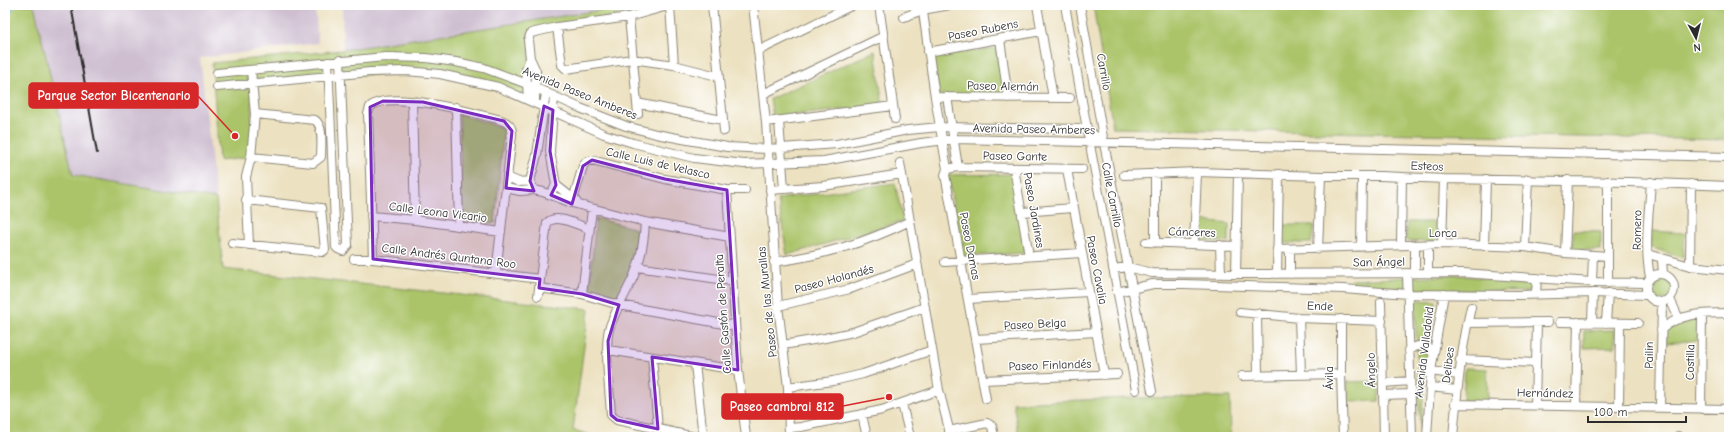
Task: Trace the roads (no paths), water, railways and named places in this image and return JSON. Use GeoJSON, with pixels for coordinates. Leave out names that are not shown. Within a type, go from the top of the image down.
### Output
{"type":"FeatureCollection","features":[{"type":"Feature","properties":{"kind":"street"},"geometry":{"type":"LineString","coordinates":[[532,101],[536,88],[535,68],[530,58],[528,40],[529,36],[534,31],[629,17],[670,5],[674,65]]}},
{"type":"Feature","properties":{"kind":"street"},"geometry":{"type":"LineString","coordinates":[[712,5],[717,76],[724,131]]}},
{"type":"Feature","properties":{"kind":"street"},"geometry":{"type":"LineString","coordinates":[[753,7],[761,5]]}},
{"type":"Feature","properties":{"kind":"street"},"geometry":{"type":"LineString","coordinates":[[758,51],[853,5]]}},
{"type":"Feature","properties":{"kind":"street"},"geometry":{"type":"LineString","coordinates":[[879,5],[895,119]]}},
{"type":"Feature","properties":{"kind":"street"},"geometry":{"type":"LineString","coordinates":[[904,17],[922,7],[950,5]]}},
{"type":"Feature","properties":{"kind":"street"},"geometry":{"type":"LineString","coordinates":[[1037,5],[1053,98]]}},
{"type":"Feature","properties":{"kind":"street","name":"Calle Carrillo"},"geometry":{"type":"LineString","coordinates":[[1065,5],[1136,390]]}},
{"type":"Feature","properties":{"kind":"street","name":"Carrillo"},"geometry":{"type":"LineString","coordinates":[[1080,5],[1104,143]]}},
{"type":"Feature","properties":{"kind":"street","name":"Paseo de las Murallas"},"geometry":{"type":"LineString","coordinates":[[753,7],[766,122],[774,262],[788,387],[789,437]]}},
{"type":"Feature","properties":{"kind":"street","name":"Paseo Damas"},"geometry":{"type":"LineString","coordinates":[[922,7],[947,169],[945,175],[946,185],[986,399]]}},
{"type":"Feature","properties":{"kind":"street"},"geometry":{"type":"LineString","coordinates":[[629,17],[638,114]]}},
{"type":"Feature","properties":{"kind":"street"},"geometry":{"type":"LineString","coordinates":[[557,27],[562,65],[564,69],[568,70],[632,59],[674,65],[717,76]]}},
{"type":"Feature","properties":{"kind":"street","name":"Paseo Rubens"},"geometry":{"type":"LineString","coordinates":[[928,52],[1041,31]]}},
{"type":"Feature","properties":{"kind":"street"},"geometry":{"type":"LineString","coordinates":[[763,94],[884,36]]}},
{"type":"Feature","properties":{"kind":"street"},"geometry":{"type":"LineString","coordinates":[[1000,39],[1008,98]]}},
{"type":"Feature","properties":{"kind":"street","name":"Avenida Paseo Amberes"},"geometry":{"type":"LineString","coordinates":[[217,74],[340,60],[385,57],[426,58],[456,62],[484,68],[527,84],[602,117],[656,134],[728,147],[768,150],[837,144],[908,130],[940,127],[1087,129],[1104,143]]}},
{"type":"Feature","properties":{"kind":"street"},"geometry":{"type":"LineString","coordinates":[[530,58],[526,69],[527,84],[532,101]]}},
{"type":"Feature","properties":{"kind":"street"},"geometry":{"type":"LineString","coordinates":[[328,62],[336,247],[340,251],[343,251],[346,250],[348,245],[340,60]]}},
{"type":"Feature","properties":{"kind":"street"},"geometry":{"type":"LineString","coordinates":[[250,245],[246,200],[246,178],[251,157],[255,114],[251,70]]}},
{"type":"Feature","properties":{"kind":"street","name":"Avenida Paseo Amberes"},"geometry":{"type":"LineString","coordinates":[[217,87],[340,75],[406,71],[439,74],[498,87],[544,106],[604,134],[663,152],[720,162],[782,164],[834,159],[921,142],[942,140],[1104,143]]}},
{"type":"Feature","properties":{"kind":"street"},"geometry":{"type":"LineString","coordinates":[[534,190],[530,181],[537,155],[546,92]]}},
{"type":"Feature","properties":{"kind":"street"},"geometry":{"type":"LineString","coordinates":[[554,96],[550,151],[556,185],[575,202]]}},
{"type":"Feature","properties":{"kind":"street","name":"Paseo Alemán"},"geometry":{"type":"LineString","coordinates":[[935,97],[1070,98]]}},
{"type":"Feature","properties":{"kind":"street"},"geometry":{"type":"LineString","coordinates":[[947,97],[958,167]]}},
{"type":"Feature","properties":{"kind":"street"},"geometry":{"type":"LineString","coordinates":[[412,101],[415,220]]}},
{"type":"Feature","properties":{"kind":"street"},"geometry":{"type":"LineString","coordinates":[[373,259],[368,114],[370,106],[377,102],[412,101],[456,108],[504,121],[508,124],[512,131],[496,273]]}},
{"type":"Feature","properties":{"kind":"street"},"geometry":{"type":"LineString","coordinates":[[637,103],[722,120]]}},
{"type":"Feature","properties":{"kind":"street"},"geometry":{"type":"LineString","coordinates":[[766,122],[893,106]]}},
{"type":"Feature","properties":{"kind":"street"},"geometry":{"type":"LineString","coordinates":[[456,108],[459,226]]}},
{"type":"Feature","properties":{"kind":"street"},"geometry":{"type":"LineString","coordinates":[[251,157],[313,163],[316,162],[321,156],[319,122],[315,120],[255,114]]}},
{"type":"Feature","properties":{"kind":"street"},"geometry":{"type":"LineString","coordinates":[[779,121],[784,189]]}},
{"type":"Feature","properties":{"kind":"street"},"geometry":{"type":"LineString","coordinates":[[1104,143],[1729,157]]}},
{"type":"Feature","properties":{"kind":"street","name":"Calle Carrillo"},"geometry":{"type":"LineString","coordinates":[[1104,143],[1152,391]]}},
{"type":"Feature","properties":{"kind":"street","name":"Calle Luis de Velasco"},"geometry":{"type":"LineString","coordinates":[[575,202],[583,166],[586,162],[592,160],[665,179],[727,190],[745,190]]}},
{"type":"Feature","properties":{"kind":"street"},"geometry":{"type":"LineString","coordinates":[[900,163],[939,390],[950,434],[987,423],[992,426],[994,437]]}},
{"type":"Feature","properties":{"kind":"street","name":"Paseo Gante"},"geometry":{"type":"LineString","coordinates":[[947,169],[958,167],[1082,169]]}},
{"type":"Feature","properties":{"kind":"street","name":"Paseo Jardines"},"geometry":{"type":"LineString","coordinates":[[1014,168],[1030,256]]}},
{"type":"Feature","properties":{"kind":"street","name":"Paseo Cavalia"},"geometry":{"type":"LineString","coordinates":[[1067,169],[1104,375]]}},
{"type":"Feature","properties":{"kind":"street"},"geometry":{"type":"LineString","coordinates":[[1194,244],[1197,172]]}},
{"type":"Feature","properties":{"kind":"street","name":"Esteos"},"geometry":{"type":"LineString","coordinates":[[1124,175],[1197,172],[1444,179],[1528,179],[1651,182],[1729,186]]}},
{"type":"Feature","properties":{"kind":"street"},"geometry":{"type":"LineString","coordinates":[[1155,173],[1155,242]]}},
{"type":"Feature","properties":{"kind":"street"},"geometry":{"type":"LineString","coordinates":[[1236,274],[1238,173]]}},
{"type":"Feature","properties":{"kind":"street"},"geometry":{"type":"LineString","coordinates":[[770,190],[847,183],[902,174]]}},
{"type":"Feature","properties":{"kind":"street"},"geometry":{"type":"LineString","coordinates":[[1277,274],[1279,174]]}},
{"type":"Feature","properties":{"kind":"street"},"geometry":{"type":"LineString","coordinates":[[1318,249],[1321,176]]}},
{"type":"Feature","properties":{"kind":"street"},"geometry":{"type":"LineString","coordinates":[[1361,247],[1362,176]]}},
{"type":"Feature","properties":{"kind":"street"},"geometry":{"type":"LineString","coordinates":[[508,177],[519,182],[530,181]]}},
{"type":"Feature","properties":{"kind":"street"},"geometry":{"type":"LineString","coordinates":[[1401,244],[1402,177]]}},
{"type":"Feature","properties":{"kind":"street"},"geometry":{"type":"LineString","coordinates":[[1442,244],[1444,179]]}},
{"type":"Feature","properties":{"kind":"street"},"geometry":{"type":"LineString","coordinates":[[1484,246],[1486,179]]}},
{"type":"Feature","properties":{"kind":"street"},"geometry":{"type":"LineString","coordinates":[[1525,247],[1528,179]]}},
{"type":"Feature","properties":{"kind":"street"},"geometry":{"type":"LineString","coordinates":[[1565,253],[1568,180]]}},
{"type":"Feature","properties":{"kind":"street"},"geometry":{"type":"LineString","coordinates":[[1608,181],[1608,283]]}},
{"type":"Feature","properties":{"kind":"street","name":"Romero"},"geometry":{"type":"LineString","coordinates":[[1648,280],[1651,182]]}},
{"type":"Feature","properties":{"kind":"street"},"geometry":{"type":"LineString","coordinates":[[1690,266],[1691,184]]}},
{"type":"Feature","properties":{"kind":"street"},"geometry":{"type":"LineString","coordinates":[[550,194],[556,185]]}},
{"type":"Feature","properties":{"kind":"street"},"geometry":{"type":"LineString","coordinates":[[506,188],[520,191],[534,190],[575,202],[592,209],[645,222],[730,237]]}},
{"type":"Feature","properties":{"kind":"street","name":"Calle Gastón de Peralta"},"geometry":{"type":"LineString","coordinates":[[727,190],[738,370],[746,437]]}},
{"type":"Feature","properties":{"kind":"street"},"geometry":{"type":"LineString","coordinates":[[232,243],[322,252],[325,250],[322,210],[317,207],[246,200]]}},
{"type":"Feature","properties":{"kind":"street"},"geometry":{"type":"LineString","coordinates":[[1023,212],[1073,208]]}},
{"type":"Feature","properties":{"kind":"street"},"geometry":{"type":"LineString","coordinates":[[582,294],[592,209]]}},
{"type":"Feature","properties":{"kind":"street","name":"Calle Leona Vicario"},"geometry":{"type":"LineString","coordinates":[[371,216],[415,220],[501,232]]}},
{"type":"Feature","properties":{"kind":"street"},"geometry":{"type":"LineString","coordinates":[[589,229],[557,219],[550,220],[546,227],[538,292],[582,294],[619,305],[735,326]]}},
{"type":"Feature","properties":{"kind":"street"},"geometry":{"type":"LineString","coordinates":[[645,222],[644,241],[637,267],[609,330],[608,350],[611,415],[617,420],[695,437]]}},
{"type":"Feature","properties":{"kind":"street"},"geometry":{"type":"LineString","coordinates":[[774,262],[802,258],[837,250],[884,234],[910,222]]}},
{"type":"Feature","properties":{"kind":"street","name":"Cánceres"},"geometry":{"type":"LineString","coordinates":[[1146,242],[1236,246]]}},
{"type":"Feature","properties":{"kind":"street","name":"Lorca"},"geometry":{"type":"LineString","coordinates":[[1277,250],[1401,244],[1442,244],[1525,247],[1565,253],[1608,256]]}},
{"type":"Feature","properties":{"kind":"street"},"geometry":{"type":"LineString","coordinates":[[1220,245],[1221,274]]}},
{"type":"Feature","properties":{"kind":"street","name":"Avenida Valladolid"},"geometry":{"type":"LineString","coordinates":[[1412,437],[1408,294],[1415,245]]}},
{"type":"Feature","properties":{"kind":"street"},"geometry":{"type":"LineString","coordinates":[[1428,245],[1428,273]]}},
{"type":"Feature","properties":{"kind":"street"},"geometry":{"type":"LineString","coordinates":[[1290,249],[1290,274]]}},
{"type":"Feature","properties":{"kind":"street"},"geometry":{"type":"LineString","coordinates":[[945,262],[1081,253]]}},
{"type":"Feature","properties":{"kind":"street"},"geometry":{"type":"LineString","coordinates":[[1648,254],[1690,266],[1729,270]]}},
{"type":"Feature","properties":{"kind":"street"},"geometry":{"type":"LineString","coordinates":[[1592,282],[1593,255]]}},
{"type":"Feature","properties":{"kind":"street"},"geometry":{"type":"LineString","coordinates":[[1662,258],[1663,274]]}},
{"type":"Feature","properties":{"kind":"street","name":"Calle Andrés Quntana Roo"},"geometry":{"type":"LineString","coordinates":[[354,259],[373,259],[540,279]]}},
{"type":"Feature","properties":{"kind":"street","name":"Paseo Holandés"},"geometry":{"type":"LineString","coordinates":[[778,306],[850,289],[917,264]]}},
{"type":"Feature","properties":{"kind":"street"},"geometry":{"type":"LineString","coordinates":[[637,267],[732,281]]}},
{"type":"Feature","properties":{"kind":"street","name":"San Ángel"},"geometry":{"type":"LineString","coordinates":[[1113,269],[1128,267],[1152,272],[1221,274],[1428,273],[1608,283],[1648,280]]}},
{"type":"Feature","properties":{"kind":"street"},"geometry":{"type":"LineString","coordinates":[[1184,273],[1184,284]]}},
{"type":"Feature","properties":{"kind":"street"},"geometry":{"type":"LineString","coordinates":[[1343,289],[1344,274]]}},
{"type":"Feature","properties":{"kind":"street"},"geometry":{"type":"LineString","coordinates":[[1117,292],[1132,290],[1153,284],[1184,284],[1343,289],[1408,294],[1608,293],[1647,295],[1653,301],[1662,303],[1670,298],[1674,291],[1673,282],[1663,274],[1659,274],[1648,280],[1647,295]]}},
{"type":"Feature","properties":{"kind":"street"},"geometry":{"type":"LineString","coordinates":[[1536,294],[1537,278]]}},
{"type":"Feature","properties":{"kind":"street"},"geometry":{"type":"LineString","coordinates":[[968,299],[1088,292]]}},
{"type":"Feature","properties":{"kind":"street"},"geometry":{"type":"LineString","coordinates":[[1592,322],[1593,293]]}},
{"type":"Feature","properties":{"kind":"street"},"geometry":{"type":"LineString","coordinates":[[1606,323],[1608,293]]}},
{"type":"Feature","properties":{"kind":"street","name":"Avenida Valladolid"},"geometry":{"type":"LineString","coordinates":[[1427,437],[1431,371],[1444,294]]}},
{"type":"Feature","properties":{"kind":"street"},"geometry":{"type":"LineString","coordinates":[[1670,298],[1679,319]]}},
{"type":"Feature","properties":{"kind":"street","name":"Ángelo"},"geometry":{"type":"LineString","coordinates":[[1381,302],[1384,437]]}},
{"type":"Feature","properties":{"kind":"street","name":"Pailin"},"geometry":{"type":"LineString","coordinates":[[1660,407],[1662,303]]}},
{"type":"Feature","properties":{"kind":"street"},"geometry":{"type":"LineString","coordinates":[[783,345],[853,332],[925,307]]}},
{"type":"Feature","properties":{"kind":"street","name":"Delibes"},"geometry":{"type":"LineString","coordinates":[[1454,437],[1458,375],[1470,307]]}},
{"type":"Feature","properties":{"kind":"street","name":"Ende"},"geometry":{"type":"LineString","coordinates":[[1240,312],[1299,318],[1382,321]]}},
{"type":"Feature","properties":{"kind":"street"},"geometry":{"type":"LineString","coordinates":[[1257,313],[1258,375]]}},
{"type":"Feature","properties":{"kind":"street"},"geometry":{"type":"LineString","coordinates":[[1661,330],[1666,325],[1679,319],[1702,315],[1729,313]]}},
{"type":"Feature","properties":{"kind":"street","name":"Costilla"},"geometry":{"type":"LineString","coordinates":[[1701,409],[1702,315]]}},
{"type":"Feature","properties":{"kind":"street"},"geometry":{"type":"LineString","coordinates":[[1299,318],[1300,374]]}},
{"type":"Feature","properties":{"kind":"street","name":"Ávila"},"geometry":{"type":"LineString","coordinates":[[1341,319],[1343,437]]}},
{"type":"Feature","properties":{"kind":"street"},"geometry":{"type":"LineString","coordinates":[[1467,323],[1548,322]]}},
{"type":"Feature","properties":{"kind":"street"},"geometry":{"type":"LineString","coordinates":[[1560,322],[1638,323]]}},
{"type":"Feature","properties":{"kind":"street"},"geometry":{"type":"LineString","coordinates":[[1576,406],[1578,322]]}},
{"type":"Feature","properties":{"kind":"street"},"geometry":{"type":"LineString","coordinates":[[1535,405],[1537,323]]}},
{"type":"Feature","properties":{"kind":"street"},"geometry":{"type":"LineString","coordinates":[[1619,407],[1620,323]]}},
{"type":"Feature","properties":{"kind":"street","name":"Paseo Belga"},"geometry":{"type":"LineString","coordinates":[[976,339],[1096,332]]}},
{"type":"Feature","properties":{"kind":"street"},"geometry":{"type":"LineString","coordinates":[[1409,351],[1415,346],[1422,345],[1429,348],[1434,354]]}},
{"type":"Feature","properties":{"kind":"street"},"geometry":{"type":"LineString","coordinates":[[608,350],[738,370]]}},
{"type":"Feature","properties":{"kind":"street"},"geometry":{"type":"LineString","coordinates":[[788,387],[833,381],[863,374],[932,350]]}},
{"type":"Feature","properties":{"kind":"street"},"geometry":{"type":"LineString","coordinates":[[652,357],[658,428]]}},
{"type":"Feature","properties":{"kind":"street"},"geometry":{"type":"LineString","coordinates":[[1460,360],[1536,363]]}},
{"type":"Feature","properties":{"kind":"street"},"geometry":{"type":"LineString","coordinates":[[695,364],[703,437]]}},
{"type":"Feature","properties":{"kind":"street"},"geometry":{"type":"LineString","coordinates":[[1431,371],[1458,375]]}},
{"type":"Feature","properties":{"kind":"street","name":"Paseo Finlandés"},"geometry":{"type":"LineString","coordinates":[[983,380],[1117,374]]}},
{"type":"Feature","properties":{"kind":"street"},"geometry":{"type":"LineString","coordinates":[[1242,376],[1341,374]]}},
{"type":"Feature","properties":{"kind":"street"},"geometry":{"type":"LineString","coordinates":[[1383,383],[1410,381]]}},
{"type":"Feature","properties":{"kind":"street"},"geometry":{"type":"LineString","coordinates":[[1430,387],[1457,390]]}},
{"type":"Feature","properties":{"kind":"street"},"geometry":{"type":"LineString","coordinates":[[790,428],[801,428],[862,415],[902,404],[939,390]]}},
{"type":"Feature","properties":{"kind":"street"},"geometry":{"type":"LineString","coordinates":[[1383,395],[1410,394]]}},
{"type":"Feature","properties":{"kind":"street"},"geometry":{"type":"LineString","coordinates":[[902,404],[910,437]]}},
{"type":"Feature","properties":{"kind":"street","name":"Hernández"},"geometry":{"type":"LineString","coordinates":[[1455,404],[1729,409]]}},
{"type":"Feature","properties":{"kind":"street"},"geometry":{"type":"LineString","coordinates":[[862,415],[867,437]]}},
{"type":"Feature","properties":{"kind":"waterway"},"geometry":{"type":"LineString","coordinates":[[5,18],[12,10],[13,5]]}},
{"type":"Feature","properties":{"kind":"railway"},"geometry":{"type":"LineString","coordinates":[[71,5],[97,153]]}},
{"type":"Feature","properties":{"kind":"place","name":"Parque Sector Bicentenario"},"geometry":{"type":"Point","coordinates":[235,136]}},
{"type":"Feature","properties":{"kind":"place","name":"Paseo cambrai 812"},"geometry":{"type":"Point","coordinates":[889,397]}}]}
